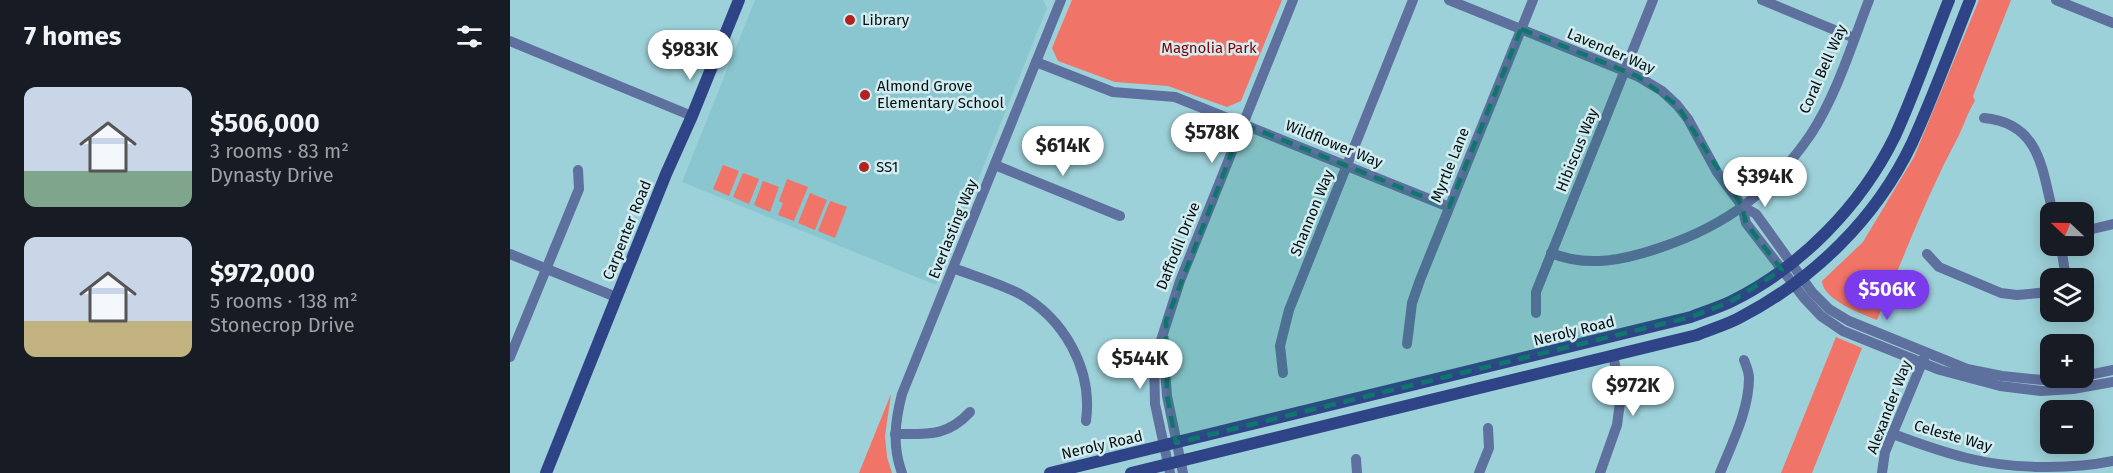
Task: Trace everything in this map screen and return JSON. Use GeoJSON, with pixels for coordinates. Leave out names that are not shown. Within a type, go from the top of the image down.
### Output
{"type":"FeatureCollection","features":[{"type":"Feature","properties":{"kind":"street","name":"Carpenter Road"},"geometry":{"type":"LineString","coordinates":[[546,473],[666,174],[739,0]]}},
{"type":"Feature","properties":{"kind":"street","name":"Everlasting Way"},"geometry":{"type":"LineString","coordinates":[[902,473],[896,450],[895,434],[902,394],[1061,0]]}},
{"type":"Feature","properties":{"kind":"street","name":"Daffodil Drive"},"geometry":{"type":"LineString","coordinates":[[1169,469],[1170,444],[1163,337],[1176,291],[1293,0]]}},
{"type":"Feature","properties":{"kind":"street","name":"Shannon Way"},"geometry":{"type":"LineString","coordinates":[[1283,373],[1280,346],[1289,310],[1413,0]]}},
{"type":"Feature","properties":{"kind":"street","name":"Lavender Way"},"geometry":{"type":"LineString","coordinates":[[1449,0],[1650,83],[1677,105],[1699,135],[1717,172],[1742,206],[1756,214],[1798,281]]}},
{"type":"Feature","properties":{"kind":"street","name":"Myrtle Lane"},"geometry":{"type":"LineString","coordinates":[[1407,344],[1412,303],[1533,0]]}},
{"type":"Feature","properties":{"kind":"street","name":"Hibiscus Way"},"geometry":{"type":"LineString","coordinates":[[1536,313],[1536,292],[1653,0]]}},
{"type":"Feature","properties":{"kind":"street"},"geometry":{"type":"LineString","coordinates":[[1762,0],[1854,38]]}},
{"type":"Feature","properties":{"kind":"street","name":"Coral Bell Way"},"geometry":{"type":"LineString","coordinates":[[1551,253],[1564,258],[1595,262],[1645,253],[1706,231],[1753,199],[1774,180],[1812,133],[1831,95],[1869,0]]}},
{"type":"Feature","properties":{"kind":"street","name":"Neroly Road"},"geometry":{"type":"LineString","coordinates":[[1050,473],[1691,317],[1730,302],[1787,266],[1843,214],[1863,189],[1895,135],[1949,0]]}},
{"type":"Feature","properties":{"kind":"street"},"geometry":{"type":"LineString","coordinates":[[1131,473],[1182,467],[1697,335],[1738,319],[1798,281],[1822,262],[1855,229],[1879,199],[1912,143],[1970,0]]}},
{"type":"Feature","properties":{"kind":"street"},"geometry":{"type":"LineString","coordinates":[[2056,0],[2113,23]]}},
{"type":"Feature","properties":{"kind":"street"},"geometry":{"type":"LineString","coordinates":[[510,42],[692,116]]}},
{"type":"Feature","properties":{"kind":"street","name":"Wildflower Way"},"geometry":{"type":"LineString","coordinates":[[1036,62],[1113,92],[1175,97],[1449,207]]}},
{"type":"Feature","properties":{"kind":"street"},"geometry":{"type":"LineString","coordinates":[[1984,118],[2013,126],[2028,138],[2040,158],[2050,202]]}},
{"type":"Feature","properties":{"kind":"street"},"geometry":{"type":"LineString","coordinates":[[995,165],[1120,216]]}},
{"type":"Feature","properties":{"kind":"street"},"geometry":{"type":"LineString","coordinates":[[510,357],[579,189],[578,170]]}},
{"type":"Feature","properties":{"kind":"street"},"geometry":{"type":"LineString","coordinates":[[2094,229],[2113,224]]}},
{"type":"Feature","properties":{"kind":"street"},"geometry":{"type":"LineString","coordinates":[[510,254],[616,297]]}},
{"type":"Feature","properties":{"kind":"street"},"geometry":{"type":"LineString","coordinates":[[1927,254],[1939,267],[2001,292],[2017,295],[2040,293]]}},
{"type":"Feature","properties":{"kind":"street"},"geometry":{"type":"LineString","coordinates":[[953,268],[1017,293],[1036,304],[1052,319],[1068,339],[1082,368],[1089,401],[1086,421]]}},
{"type":"Feature","properties":{"kind":"street"},"geometry":{"type":"LineString","coordinates":[[1798,281],[1812,291],[1829,309],[1849,321],[1967,369],[2002,376],[2040,380]]}},
{"type":"Feature","properties":{"kind":"street"},"geometry":{"type":"LineString","coordinates":[[1798,281],[1821,316],[1843,331],[1964,378],[2041,391],[2073,389],[2113,382]]}},
{"type":"Feature","properties":{"kind":"street","name":"Alexander Way"},"geometry":{"type":"LineString","coordinates":[[1882,473],[1885,452],[1926,352]]}},
{"type":"Feature","properties":{"kind":"street"},"geometry":{"type":"LineString","coordinates":[[1600,473],[1617,425],[1621,395],[1613,355]]}},
{"type":"Feature","properties":{"kind":"street"},"geometry":{"type":"LineString","coordinates":[[1720,473],[1747,399],[1750,376],[1744,360]]}},
{"type":"Feature","properties":{"kind":"street"},"geometry":{"type":"LineString","coordinates":[[2094,375],[2113,372]]}},
{"type":"Feature","properties":{"kind":"street"},"geometry":{"type":"LineString","coordinates":[[895,434],[933,433],[947,430],[958,425],[970,412]]}},
{"type":"Feature","properties":{"kind":"street"},"geometry":{"type":"LineString","coordinates":[[1479,473],[1489,448],[1488,428]]}},
{"type":"Feature","properties":{"kind":"street","name":"Celeste Way"},"geometry":{"type":"LineString","coordinates":[[1893,434],[1967,458],[2019,469],[2113,461]]}},
{"type":"Feature","properties":{"kind":"street","name":"Daffodil Drive"},"geometry":{"type":"LineString","coordinates":[[1170,444],[1182,467]]}},
{"type":"Feature","properties":{"kind":"street"},"geometry":{"type":"LineString","coordinates":[[1356,459],[1357,473]]}},
{"type":"Feature","properties":{"kind":"highlighted area"},"geometry":{"type":"Polygon","coordinates":[[[1521,29],[1637,76],[1677,105],[1742,206],[1746,223],[1782,270],[1730,302],[1691,317],[1176,443],[1167,396],[1166,321],[1243,124],[1449,207],[1521,29]]]}},
{"type":"Feature","properties":{"kind":"shaded area","name":"Almond Grove Elementary School"},"geometry":{"type":"Polygon","coordinates":[[[755,0],[1043,0],[1047,8],[936,285],[682,182],[755,0]]]}},
{"type":"Feature","properties":{"kind":"green space","name":"Magnolia Park"},"geometry":{"type":"Polygon","coordinates":[[[1072,0],[1282,0],[1241,101],[1227,107],[1168,86],[1115,82],[1058,61],[1052,48],[1072,0]]]}},
{"type":"Feature","properties":{"kind":"green space"},"geometry":{"type":"Polygon","coordinates":[[[1979,0],[2011,0],[1973,96],[1975,101],[1925,206],[1877,320],[1836,300],[1824,288],[1822,281],[1863,242],[1914,157],[1979,0]]]}},
{"type":"Feature","properties":{"kind":"green space"},"geometry":{"type":"Polygon","coordinates":[[[723,165],[739,171],[729,196],[713,189],[723,165]]]}},
{"type":"Feature","properties":{"kind":"green space"},"geometry":{"type":"Polygon","coordinates":[[[743,173],[759,179],[749,204],[733,197],[743,173]]]}},
{"type":"Feature","properties":{"kind":"green space"},"geometry":{"type":"Polygon","coordinates":[[[787,179],[808,187],[794,221],[778,215],[783,203],[779,201],[787,179]]]}},
{"type":"Feature","properties":{"kind":"green space"},"geometry":{"type":"Polygon","coordinates":[[[763,181],[779,187],[770,212],[754,205],[763,181]]]}},
{"type":"Feature","properties":{"kind":"green space"},"geometry":{"type":"Polygon","coordinates":[[[810,193],[827,200],[815,230],[798,223],[810,193]]]}},
{"type":"Feature","properties":{"kind":"green space"},"geometry":{"type":"Polygon","coordinates":[[[830,201],[847,207],[835,238],[818,231],[830,201]]]}},
{"type":"Feature","properties":{"kind":"green space"},"geometry":{"type":"Polygon","coordinates":[[[1836,337],[1862,348],[1812,473],[1781,473],[1836,337]]]}},
{"type":"Feature","properties":{"kind":"green space"},"geometry":{"type":"Polygon","coordinates":[[[891,394],[885,436],[887,457],[892,473],[859,473],[891,394]]]}},
{"type":"Feature","properties":{"kind":"place","name":"Library"},"geometry":{"type":"Point","coordinates":[850,20]}},
{"type":"Feature","properties":{"kind":"place","name":"Almond Grove Elementary School"},"geometry":{"type":"Point","coordinates":[865,95]}},
{"type":"Feature","properties":{"kind":"place","name":"SS1"},"geometry":{"type":"Point","coordinates":[864,167]}}]}
